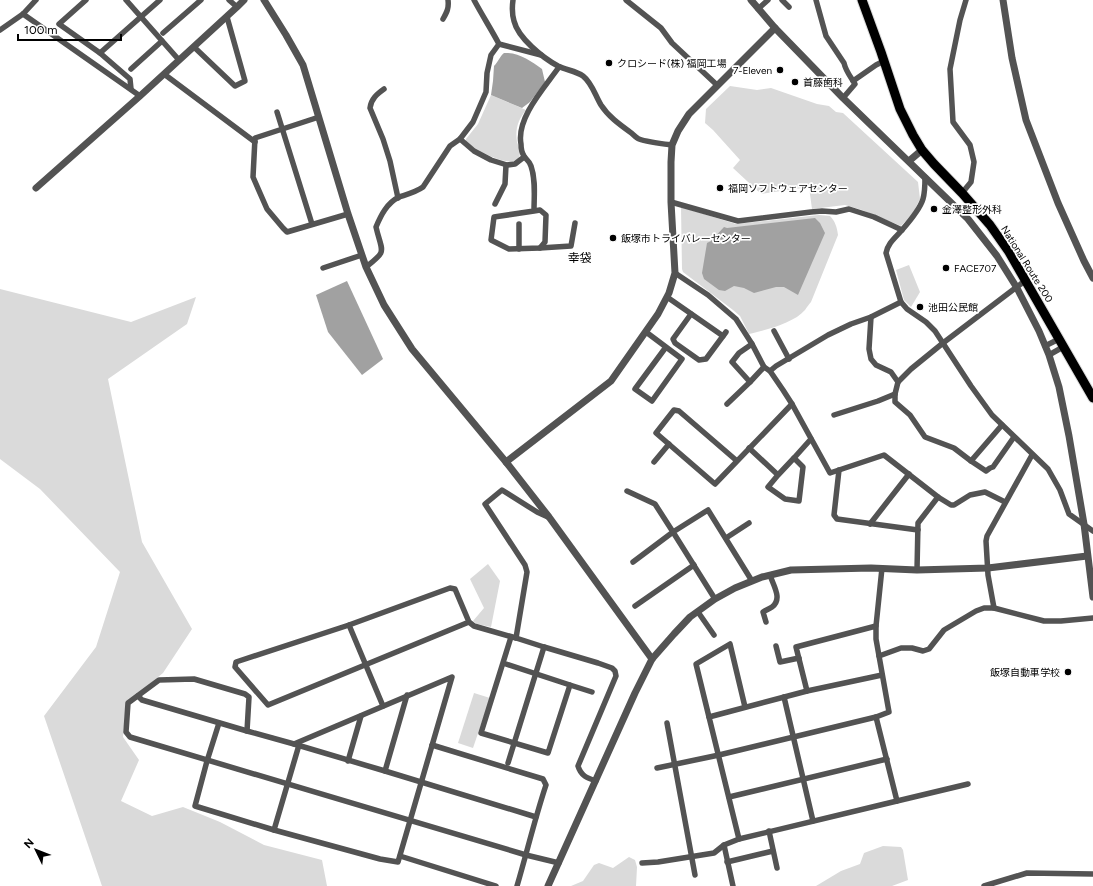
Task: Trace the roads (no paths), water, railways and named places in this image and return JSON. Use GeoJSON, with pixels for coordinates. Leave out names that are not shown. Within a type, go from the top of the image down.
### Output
{"type":"FeatureCollection","features":[{"type":"Feature","properties":{"kind":"highway","name":"National Route 200"},"geometry":{"type":"LineString","coordinates":[[862,0],[900,109],[913,135],[922,150],[990,225],[1010,252],[1093,398]]}},
{"type":"Feature","properties":{"kind":"street"},"geometry":{"type":"LineString","coordinates":[[0,30],[23,14],[36,0]]}},
{"type":"Feature","properties":{"kind":"street"},"geometry":{"type":"LineString","coordinates":[[86,0],[59,24],[100,53],[130,79],[131,89]]}},
{"type":"Feature","properties":{"kind":"street"},"geometry":{"type":"LineString","coordinates":[[126,0],[179,60]]}},
{"type":"Feature","properties":{"kind":"street"},"geometry":{"type":"LineString","coordinates":[[100,53],[160,0]]}},
{"type":"Feature","properties":{"kind":"street"},"geometry":{"type":"LineString","coordinates":[[163,33],[201,0]]}},
{"type":"Feature","properties":{"kind":"street"},"geometry":{"type":"LineString","coordinates":[[229,0],[237,7]]}},
{"type":"Feature","properties":{"kind":"street"},"geometry":{"type":"LineString","coordinates":[[36,188],[140,96],[244,0]]}},
{"type":"Feature","properties":{"kind":"street"},"geometry":{"type":"LineString","coordinates":[[264,0],[303,65],[348,214],[366,267],[384,305],[412,349],[506,462],[549,517],[652,659]]}},
{"type":"Feature","properties":{"kind":"street"},"geometry":{"type":"LineString","coordinates":[[443,19],[449,6],[448,0]]}},
{"type":"Feature","properties":{"kind":"street"},"geometry":{"type":"LineString","coordinates":[[474,0],[499,44],[541,55]]}},
{"type":"Feature","properties":{"kind":"street"},"geometry":{"type":"LineString","coordinates":[[513,0],[512,12],[514,22],[518,30],[541,55],[559,67],[572,70],[582,76],[590,83],[604,109],[639,139],[672,145]]}},
{"type":"Feature","properties":{"kind":"street"},"geometry":{"type":"LineString","coordinates":[[626,0],[661,28],[672,43],[717,85]]}},
{"type":"Feature","properties":{"kind":"street"},"geometry":{"type":"LineString","coordinates":[[750,0],[843,98],[968,220],[997,256],[1017,288],[1039,331],[1049,355],[1059,387],[1084,524],[1093,597]]}},
{"type":"Feature","properties":{"kind":"street"},"geometry":{"type":"LineString","coordinates":[[758,9],[768,0]]}},
{"type":"Feature","properties":{"kind":"street"},"geometry":{"type":"LineString","coordinates":[[782,0],[789,7]]}},
{"type":"Feature","properties":{"kind":"street"},"geometry":{"type":"LineString","coordinates":[[816,0],[826,36],[844,63],[848,75],[855,84],[843,98]]}},
{"type":"Feature","properties":{"kind":"street"},"geometry":{"type":"LineString","coordinates":[[962,193],[971,182],[974,162],[970,145],[954,122],[950,69],[960,20],[966,0]]}},
{"type":"Feature","properties":{"kind":"street"},"geometry":{"type":"LineString","coordinates":[[1003,0],[1012,58],[1026,120],[1058,203],[1093,278]]}},
{"type":"Feature","properties":{"kind":"street"},"geometry":{"type":"LineString","coordinates":[[23,14],[140,96]]}},
{"type":"Feature","properties":{"kind":"street"},"geometry":{"type":"LineString","coordinates":[[194,46],[235,86],[245,81],[227,17]]}},
{"type":"Feature","properties":{"kind":"street"},"geometry":{"type":"LineString","coordinates":[[506,462],[611,381],[658,314],[667,297],[675,273],[671,162],[672,145],[688,114],[775,28]]}},
{"type":"Feature","properties":{"kind":"street"},"geometry":{"type":"LineString","coordinates":[[131,69],[162,41]]}},
{"type":"Feature","properties":{"kind":"street"},"geometry":{"type":"LineString","coordinates":[[366,267],[379,256],[381,252],[382,248],[376,227],[380,217],[388,206],[398,198],[417,191],[423,187],[450,146],[460,139],[478,114],[486,92],[487,73],[491,55],[499,44]]}},
{"type":"Feature","properties":{"kind":"street"},"geometry":{"type":"LineString","coordinates":[[853,81],[876,65],[884,62]]}},
{"type":"Feature","properties":{"kind":"street"},"geometry":{"type":"LineString","coordinates":[[534,211],[535,188],[533,176],[528,160],[524,157],[520,144],[520,133],[522,124],[527,114],[559,67]]}},
{"type":"Feature","properties":{"kind":"street"},"geometry":{"type":"LineString","coordinates":[[164,74],[255,142]]}},
{"type":"Feature","properties":{"kind":"street"},"geometry":{"type":"LineString","coordinates":[[384,89],[370,102],[370,108],[383,139],[390,161],[398,198]]}},
{"type":"Feature","properties":{"kind":"street"},"geometry":{"type":"LineString","coordinates":[[277,112],[312,224]]}},
{"type":"Feature","properties":{"kind":"street"},"geometry":{"type":"LineString","coordinates":[[319,117],[255,138],[253,177],[267,209],[287,232],[348,214]]}},
{"type":"Feature","properties":{"kind":"street"},"geometry":{"type":"LineString","coordinates":[[460,139],[474,151],[507,166],[515,164],[524,157]]}},
{"type":"Feature","properties":{"kind":"street"},"geometry":{"type":"LineString","coordinates":[[909,161],[922,150]]}},
{"type":"Feature","properties":{"kind":"street"},"geometry":{"type":"LineString","coordinates":[[495,204],[505,184],[506,165]]}},
{"type":"Feature","properties":{"kind":"street"},"geometry":{"type":"LineString","coordinates":[[925,177],[923,200],[913,216],[890,242],[886,253],[901,302],[907,310],[926,322],[935,331],[992,415],[1048,469],[1060,490],[1069,514],[1093,531]]}},
{"type":"Feature","properties":{"kind":"street"},"geometry":{"type":"LineString","coordinates":[[672,202],[738,221],[811,212],[836,212],[849,209],[874,217],[902,230]]}},
{"type":"Feature","properties":{"kind":"street"},"geometry":{"type":"LineString","coordinates":[[540,248],[545,242],[546,215],[540,210],[494,217],[491,240],[509,249],[540,248],[570,246],[574,223]]}},
{"type":"Feature","properties":{"kind":"street"},"geometry":{"type":"LineString","coordinates":[[519,224],[519,249]]}},
{"type":"Feature","properties":{"kind":"street"},"geometry":{"type":"LineString","coordinates":[[323,268],[362,255]]}},
{"type":"Feature","properties":{"kind":"street"},"geometry":{"type":"LineString","coordinates":[[675,273],[708,295],[736,319],[752,344],[764,367],[770,372],[792,404],[830,473],[884,455],[938,497],[951,505],[954,505],[970,495],[985,492],[1005,502]]}},
{"type":"Feature","properties":{"kind":"street"},"geometry":{"type":"LineString","coordinates":[[1014,437],[993,467],[986,471],[954,448],[925,437],[910,415],[895,402],[895,394],[898,382],[911,369],[1026,280]]}},
{"type":"Feature","properties":{"kind":"street"},"geometry":{"type":"LineString","coordinates":[[667,297],[691,314],[725,334],[706,359],[699,360],[675,343],[673,338],[691,314]]}},
{"type":"Feature","properties":{"kind":"street"},"geometry":{"type":"LineString","coordinates":[[770,372],[776,366],[828,335],[851,324],[871,317],[901,302]]}},
{"type":"Feature","properties":{"kind":"street"},"geometry":{"type":"LineString","coordinates":[[871,317],[869,349],[871,359],[876,366],[891,372],[898,382]]}},
{"type":"Feature","properties":{"kind":"street"},"geometry":{"type":"LineString","coordinates":[[774,331],[788,359]]}},
{"type":"Feature","properties":{"kind":"street"},"geometry":{"type":"LineString","coordinates":[[646,332],[666,347],[682,359],[652,401],[634,389],[666,347]]}},
{"type":"Feature","properties":{"kind":"street"},"geometry":{"type":"LineString","coordinates":[[1045,346],[1061,343]]}},
{"type":"Feature","properties":{"kind":"street"},"geometry":{"type":"LineString","coordinates":[[1049,355],[1061,343]]}},
{"type":"Feature","properties":{"kind":"street"},"geometry":{"type":"LineString","coordinates":[[750,382],[732,362],[739,353],[752,344]]}},
{"type":"Feature","properties":{"kind":"street"},"geometry":{"type":"LineString","coordinates":[[727,404],[764,367]]}},
{"type":"Feature","properties":{"kind":"street"},"geometry":{"type":"LineString","coordinates":[[834,415],[895,394]]}},
{"type":"Feature","properties":{"kind":"street"},"geometry":{"type":"LineString","coordinates":[[737,461],[679,411],[674,410],[656,432],[715,484],[792,404]]}},
{"type":"Feature","properties":{"kind":"street"},"geometry":{"type":"LineString","coordinates":[[971,461],[1002,425]]}},
{"type":"Feature","properties":{"kind":"street"},"geometry":{"type":"LineString","coordinates":[[794,458],[803,467],[798,501],[785,499],[768,487],[811,439]]}},
{"type":"Feature","properties":{"kind":"street"},"geometry":{"type":"LineString","coordinates":[[654,462],[669,444]]}},
{"type":"Feature","properties":{"kind":"street"},"geometry":{"type":"LineString","coordinates":[[749,448],[778,475]]}},
{"type":"Feature","properties":{"kind":"street"},"geometry":{"type":"LineString","coordinates":[[994,608],[988,575],[987,536],[1032,455]]}},
{"type":"Feature","properties":{"kind":"street"},"geometry":{"type":"LineString","coordinates":[[839,470],[834,514],[837,519],[918,530]]}},
{"type":"Feature","properties":{"kind":"street"},"geometry":{"type":"LineString","coordinates":[[870,524],[909,474]]}},
{"type":"Feature","properties":{"kind":"street"},"geometry":{"type":"LineString","coordinates":[[549,517],[537,512],[502,490],[485,504],[525,565],[527,572],[514,637],[503,663],[481,733],[548,753],[570,685]]}},
{"type":"Feature","properties":{"kind":"street"},"geometry":{"type":"LineString","coordinates":[[627,491],[655,504],[715,599]]}},
{"type":"Feature","properties":{"kind":"street"},"geometry":{"type":"LineString","coordinates":[[917,570],[918,523],[938,497]]}},
{"type":"Feature","properties":{"kind":"street"},"geometry":{"type":"LineString","coordinates":[[632,562],[673,532],[708,510],[752,581]]}},
{"type":"Feature","properties":{"kind":"street"},"geometry":{"type":"LineString","coordinates":[[726,538],[749,523]]}},
{"type":"Feature","properties":{"kind":"street"},"geometry":{"type":"LineString","coordinates":[[548,886],[635,693],[652,659],[690,617],[715,599],[735,588],[762,577],[791,570],[882,568],[917,570],[988,568],[1087,556]]}},
{"type":"Feature","properties":{"kind":"street"},"geometry":{"type":"LineString","coordinates":[[635,606],[694,565]]}},
{"type":"Feature","properties":{"kind":"street"},"geometry":{"type":"LineString","coordinates":[[658,768],[719,755],[876,717],[889,712],[876,638],[882,568]]}},
{"type":"Feature","properties":{"kind":"street"},"geometry":{"type":"LineString","coordinates":[[766,622],[763,612],[775,605],[777,596],[770,575]]}},
{"type":"Feature","properties":{"kind":"street"},"geometry":{"type":"LineString","coordinates":[[469,622],[268,705],[235,667],[236,662],[349,625],[450,588],[455,589],[469,622],[474,626],[598,662],[612,668],[615,672],[616,676],[578,766],[580,772],[584,776],[596,781]]}},
{"type":"Feature","properties":{"kind":"street"},"geometry":{"type":"LineString","coordinates":[[880,656],[901,648],[912,648],[923,651],[929,649],[944,630],[976,611],[984,608],[994,608],[1044,621],[1061,622],[1093,618]]}},
{"type":"Feature","properties":{"kind":"street"},"geometry":{"type":"LineString","coordinates":[[698,612],[714,635]]}},
{"type":"Feature","properties":{"kind":"street"},"geometry":{"type":"LineString","coordinates":[[349,625],[384,706]]}},
{"type":"Feature","properties":{"kind":"street"},"geometry":{"type":"LineString","coordinates":[[807,692],[796,647],[876,626]]}},
{"type":"Feature","properties":{"kind":"street"},"geometry":{"type":"LineString","coordinates":[[739,839],[696,664],[730,644],[744,707]]}},
{"type":"Feature","properties":{"kind":"street"},"geometry":{"type":"LineString","coordinates":[[776,646],[780,662],[799,658]]}},
{"type":"Feature","properties":{"kind":"street"},"geometry":{"type":"LineString","coordinates":[[508,763],[544,647]]}},
{"type":"Feature","properties":{"kind":"street"},"geometry":{"type":"LineString","coordinates":[[503,663],[592,692]]}},
{"type":"Feature","properties":{"kind":"street"},"geometry":{"type":"LineString","coordinates":[[709,717],[784,697],[882,675]]}},
{"type":"Feature","properties":{"kind":"street"},"geometry":{"type":"LineString","coordinates":[[219,723],[195,806],[274,830],[380,859],[398,862],[452,677],[407,695],[296,745]]}},
{"type":"Feature","properties":{"kind":"street"},"geometry":{"type":"LineString","coordinates":[[247,731],[249,698],[245,694],[194,679],[159,680],[128,703],[126,732],[130,737],[526,855],[559,863]]}},
{"type":"Feature","properties":{"kind":"street"},"geometry":{"type":"LineString","coordinates":[[385,771],[407,695]]}},
{"type":"Feature","properties":{"kind":"street"},"geometry":{"type":"LineString","coordinates":[[138,696],[142,700],[536,817]]}},
{"type":"Feature","properties":{"kind":"street"},"geometry":{"type":"LineString","coordinates":[[784,697],[813,821]]}},
{"type":"Feature","properties":{"kind":"street"},"geometry":{"type":"LineString","coordinates":[[348,761],[361,716]]}},
{"type":"Feature","properties":{"kind":"street"},"geometry":{"type":"LineString","coordinates":[[876,717],[897,801]]}},
{"type":"Feature","properties":{"kind":"street"},"geometry":{"type":"LineString","coordinates":[[667,723],[695,875]]}},
{"type":"Feature","properties":{"kind":"street"},"geometry":{"type":"LineString","coordinates":[[274,830],[288,784],[296,745]]}},
{"type":"Feature","properties":{"kind":"street"},"geometry":{"type":"LineString","coordinates":[[432,746],[543,779],[546,785],[516,886]]}},
{"type":"Feature","properties":{"kind":"street"},"geometry":{"type":"LineString","coordinates":[[729,798],[887,759]]}},
{"type":"Feature","properties":{"kind":"street"},"geometry":{"type":"LineString","coordinates":[[642,863],[658,862],[714,853],[724,845],[739,839],[968,784]]}},
{"type":"Feature","properties":{"kind":"street"},"geometry":{"type":"LineString","coordinates":[[769,831],[777,868]]}},
{"type":"Feature","properties":{"kind":"street"},"geometry":{"type":"LineString","coordinates":[[724,845],[733,886]]}},
{"type":"Feature","properties":{"kind":"street"},"geometry":{"type":"LineString","coordinates":[[728,862],[773,851]]}},
{"type":"Feature","properties":{"kind":"street"},"geometry":{"type":"LineString","coordinates":[[400,856],[496,886]]}},
{"type":"Feature","properties":{"kind":"street"},"geometry":{"type":"LineString","coordinates":[[984,886],[1027,873],[1093,874]]}},
{"type":"Feature","properties":{"kind":"place","name":"クロシード(株) 福岡工場"},"geometry":{"type":"Point","coordinates":[609,63]}},
{"type":"Feature","properties":{"kind":"place","name":"7-Eleven"},"geometry":{"type":"Point","coordinates":[780,70]}},
{"type":"Feature","properties":{"kind":"place","name":"首藤歯科"},"geometry":{"type":"Point","coordinates":[795,82]}},
{"type":"Feature","properties":{"kind":"place","name":"福岡ソフトウェアセンター"},"geometry":{"type":"Point","coordinates":[720,188]}},
{"type":"Feature","properties":{"kind":"place","name":"金澤整形外科"},"geometry":{"type":"Point","coordinates":[934,209]}},
{"type":"Feature","properties":{"kind":"place","name":"飯塚市トライバレーセンター"},"geometry":{"type":"Point","coordinates":[613,238]}},
{"type":"Feature","properties":{"kind":"place","name":"FACE707"},"geometry":{"type":"Point","coordinates":[946,268]}},
{"type":"Feature","properties":{"kind":"place","name":"池田公民館"},"geometry":{"type":"Point","coordinates":[920,307]}},
{"type":"Feature","properties":{"kind":"place","name":"飯塚自動車学校"},"geometry":{"type":"Point","coordinates":[1068,672]}},
{"type":"Feature","properties":{"kind":"district","name":"幸袋"},"geometry":{"type":"Point","coordinates":[580,258]}}]}
